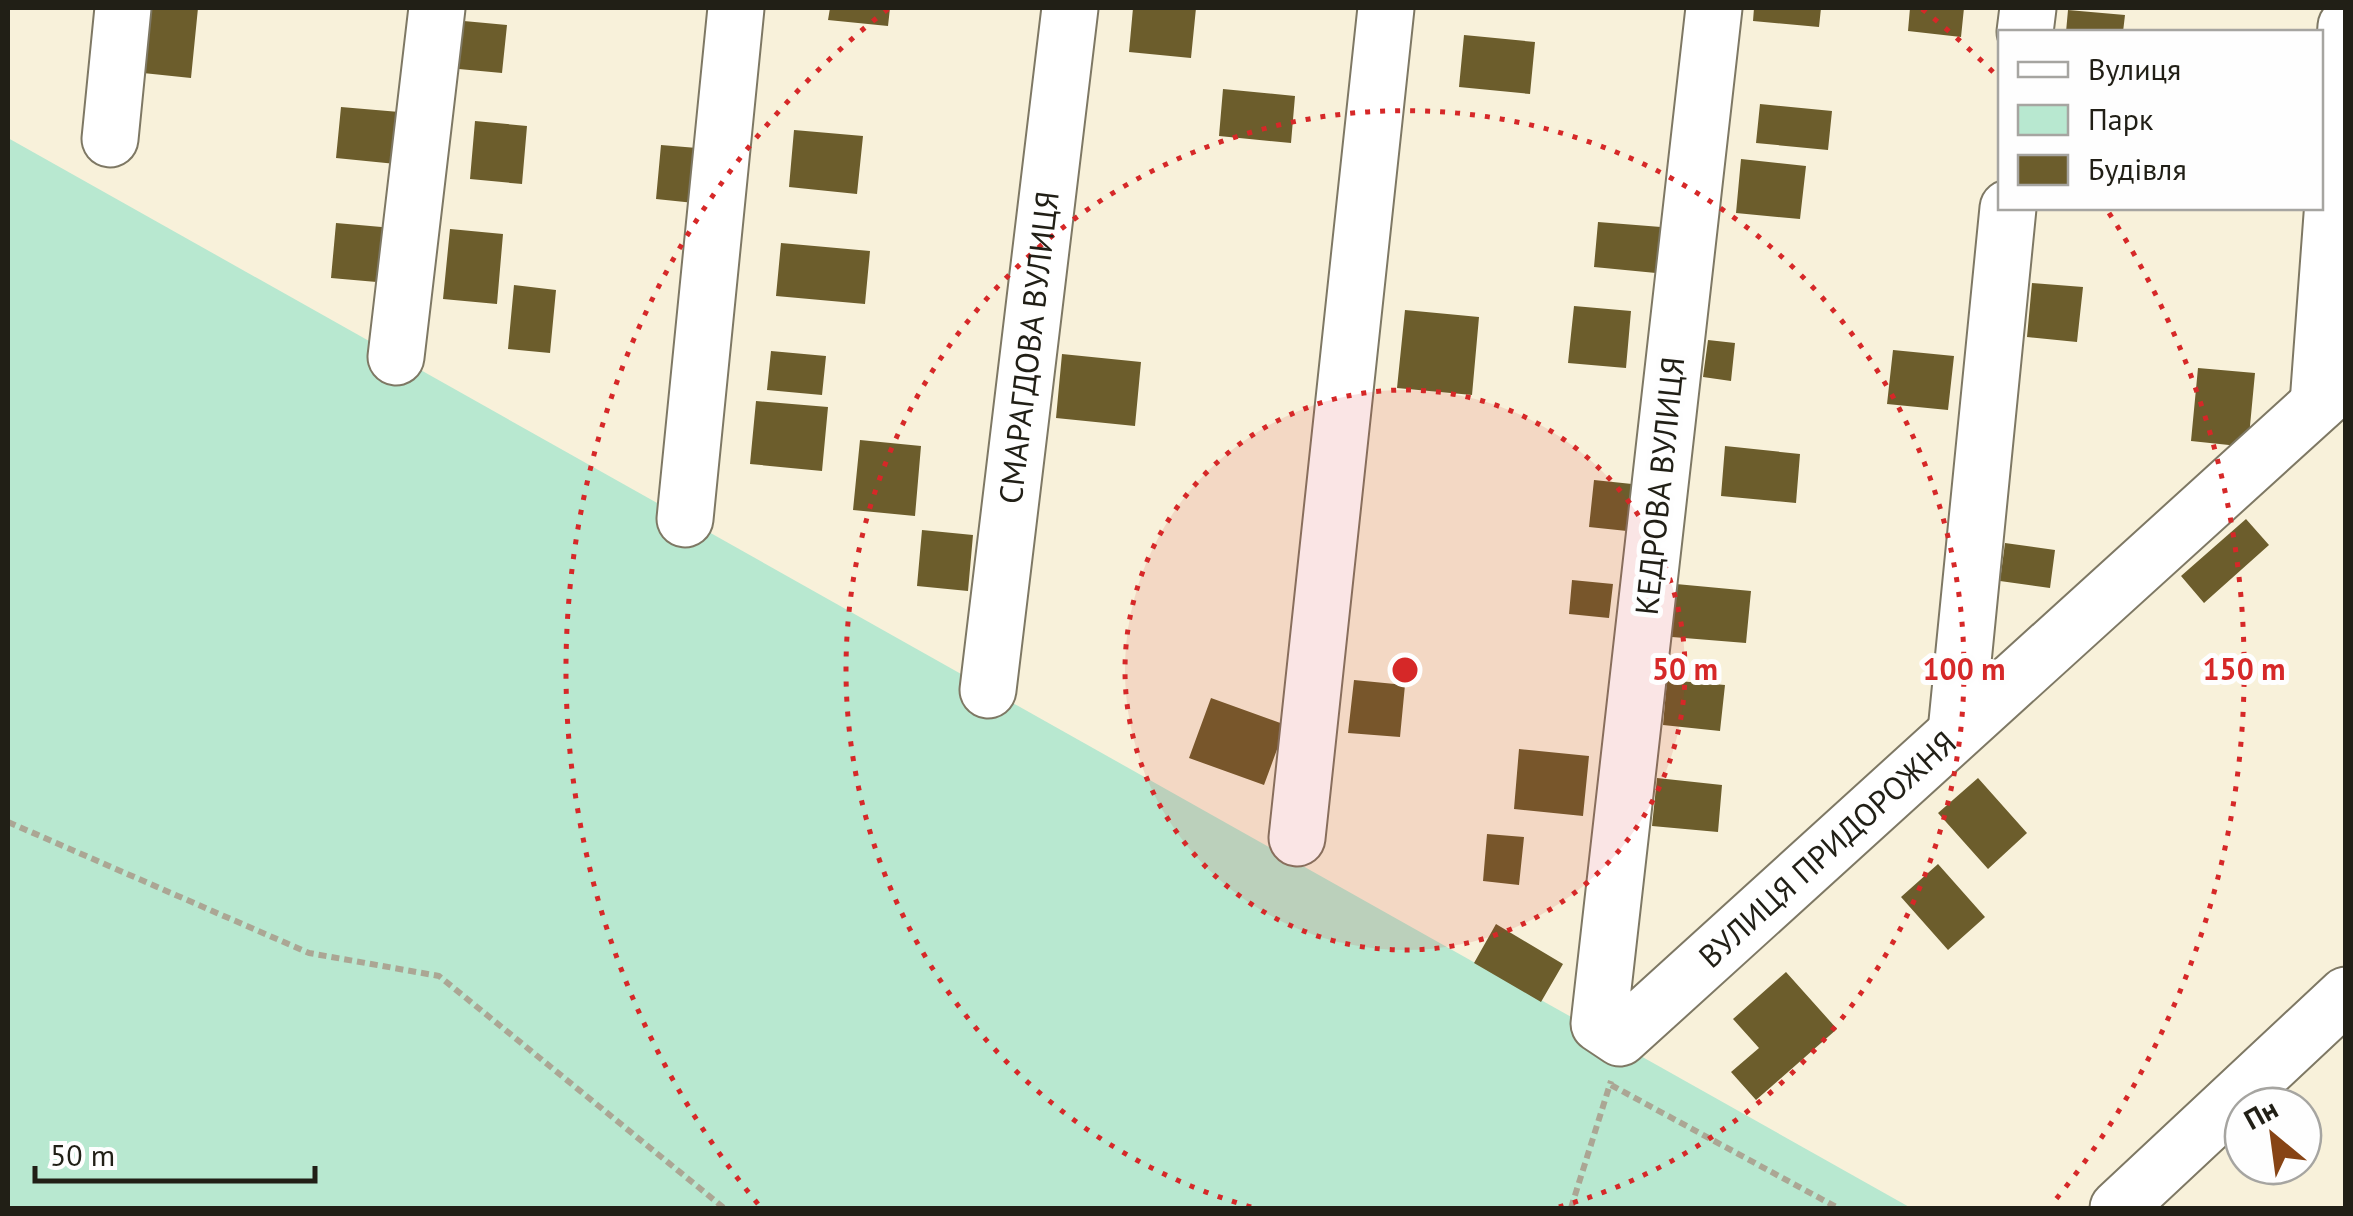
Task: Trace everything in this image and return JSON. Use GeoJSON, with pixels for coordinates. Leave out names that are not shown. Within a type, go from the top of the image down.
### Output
{"type":"FeatureCollection","features":[{"type":"Feature","properties":{"kind":"street"},"geometry":{"type":"LineString","coordinates":[[110,140],[122,8]]}},
{"type":"Feature","properties":{"kind":"street"},"geometry":{"type":"LineString","coordinates":[[396,357],[437,8]]}},
{"type":"Feature","properties":{"kind":"street"},"geometry":{"type":"LineString","coordinates":[[685,519],[736,8]]}},
{"type":"Feature","properties":{"kind":"street","name":"СМАРАГДОВА ВУЛИЦЯ"},"geometry":{"type":"LineString","coordinates":[[988,690],[1070,8]]}},
{"type":"Feature","properties":{"kind":"street"},"geometry":{"type":"LineString","coordinates":[[1298,838],[1386,8]]}},
{"type":"Feature","properties":{"kind":"street","name":"КЕДРОВА ВУЛИЦЯ"},"geometry":{"type":"LineString","coordinates":[[1610,1049],[1714,8]]}},
{"type":"Feature","properties":{"kind":"street"},"geometry":{"type":"LineString","coordinates":[[2332,392],[2346,26]]}},
{"type":"Feature","properties":{"kind":"street"},"geometry":{"type":"LineString","coordinates":[[1956,732],[2008,210]]}},
{"type":"Feature","properties":{"kind":"street","name":"ВУЛИЦЯ ПРИДОРОЖНЯ"},"geometry":{"type":"LineString","coordinates":[[1610,1049],[2332,392]]}},
{"type":"Feature","properties":{"kind":"street"},"geometry":{"type":"LineString","coordinates":[[2118,1208],[2346,995]]}},
{"type":"Feature","properties":{"kind":"path"},"geometry":{"type":"LineString","coordinates":[[8,822],[309,953],[439,976],[724,1208]]}},
{"type":"Feature","properties":{"kind":"path"},"geometry":{"type":"LineString","coordinates":[[1571,1208],[1610,1049],[1838,1208]]}},
{"type":"Feature","properties":{"kind":"green space"},"geometry":{"type":"Polygon","coordinates":[[[8,138],[1911,1208],[8,1208],[8,138]]]}},
{"type":"Feature","properties":{"kind":"building"},"geometry":{"type":"Polygon","coordinates":[[[150,8],[198,8],[191,78],[143,73],[150,8]]]}},
{"type":"Feature","properties":{"kind":"building"},"geometry":{"type":"Polygon","coordinates":[[[830,8],[890,8],[888,26],[828,20],[830,8]]]}},
{"type":"Feature","properties":{"kind":"building"},"geometry":{"type":"Polygon","coordinates":[[[1133,8],[1196,8],[1191,58],[1129,52],[1133,8]]]}},
{"type":"Feature","properties":{"kind":"building"},"geometry":{"type":"Polygon","coordinates":[[[1754,8],[1821,8],[1819,27],[1753,21],[1754,8]]]}},
{"type":"Feature","properties":{"kind":"building"},"geometry":{"type":"Polygon","coordinates":[[[1910,8],[1964,8],[1961,37],[1908,31],[1910,8]]]}},
{"type":"Feature","properties":{"kind":"building"},"geometry":{"type":"Polygon","coordinates":[[[2068,10],[2125,15],[2123,30],[2066,30],[2068,10]]]}},
{"type":"Feature","properties":{"kind":"building"},"geometry":{"type":"Polygon","coordinates":[[[453,20],[507,25],[502,73],[448,68],[453,20]]]}},
{"type":"Feature","properties":{"kind":"building"},"geometry":{"type":"Polygon","coordinates":[[[1464,35],[1535,42],[1530,94],[1459,87],[1464,35]]]}},
{"type":"Feature","properties":{"kind":"building"},"geometry":{"type":"Polygon","coordinates":[[[1223,89],[1295,96],[1291,143],[1219,136],[1223,89]]]}},
{"type":"Feature","properties":{"kind":"building"},"geometry":{"type":"Polygon","coordinates":[[[1760,104],[1832,111],[1828,150],[1756,143],[1760,104]]]}},
{"type":"Feature","properties":{"kind":"building"},"geometry":{"type":"Polygon","coordinates":[[[341,107],[411,113],[406,165],[336,158],[341,107]]]}},
{"type":"Feature","properties":{"kind":"building"},"geometry":{"type":"Polygon","coordinates":[[[475,121],[527,126],[522,184],[470,179],[475,121]]]}},
{"type":"Feature","properties":{"kind":"building"},"geometry":{"type":"Polygon","coordinates":[[[794,130],[863,136],[857,194],[789,187],[794,130]]]}},
{"type":"Feature","properties":{"kind":"building"},"geometry":{"type":"Polygon","coordinates":[[[661,145],[709,149],[704,204],[656,199],[661,145]]]}},
{"type":"Feature","properties":{"kind":"building"},"geometry":{"type":"Polygon","coordinates":[[[1741,159],[1806,166],[1800,219],[1736,213],[1741,159]]]}},
{"type":"Feature","properties":{"kind":"building"},"geometry":{"type":"Polygon","coordinates":[[[1598,222],[1661,227],[1656,273],[1594,267],[1598,222]]]}},
{"type":"Feature","properties":{"kind":"building"},"geometry":{"type":"Polygon","coordinates":[[[336,223],[393,228],[388,283],[331,278],[336,223]]]}},
{"type":"Feature","properties":{"kind":"building"},"geometry":{"type":"Polygon","coordinates":[[[450,229],[503,234],[497,304],[443,299],[450,229]]]}},
{"type":"Feature","properties":{"kind":"building"},"geometry":{"type":"Polygon","coordinates":[[[781,243],[870,251],[865,304],[776,296],[781,243]]]}},
{"type":"Feature","properties":{"kind":"building"},"geometry":{"type":"Polygon","coordinates":[[[2032,283],[2083,287],[2077,342],[2027,337],[2032,283]]]}},
{"type":"Feature","properties":{"kind":"building"},"geometry":{"type":"Polygon","coordinates":[[[514,285],[556,290],[550,353],[508,349],[514,285]]]}},
{"type":"Feature","properties":{"kind":"building"},"geometry":{"type":"Polygon","coordinates":[[[1574,306],[1631,311],[1626,368],[1568,363],[1574,306]]]}},
{"type":"Feature","properties":{"kind":"building"},"geometry":{"type":"Polygon","coordinates":[[[1405,310],[1479,317],[1472,395],[1397,388],[1405,310]]]}},
{"type":"Feature","properties":{"kind":"building"},"geometry":{"type":"Polygon","coordinates":[[[1708,340],[1735,343],[1731,381],[1703,377],[1708,340]]]}},
{"type":"Feature","properties":{"kind":"building"},"geometry":{"type":"Polygon","coordinates":[[[1893,350],[1954,356],[1948,410],[1887,404],[1893,350]]]}},
{"type":"Feature","properties":{"kind":"building"},"geometry":{"type":"Polygon","coordinates":[[[771,351],[826,356],[822,395],[767,390],[771,351]]]}},
{"type":"Feature","properties":{"kind":"building"},"geometry":{"type":"Polygon","coordinates":[[[1062,354],[1141,362],[1135,426],[1056,418],[1062,354]]]}},
{"type":"Feature","properties":{"kind":"building"},"geometry":{"type":"Polygon","coordinates":[[[2198,368],[2255,373],[2248,447],[2191,441],[2198,368]]]}},
{"type":"Feature","properties":{"kind":"building"},"geometry":{"type":"Polygon","coordinates":[[[756,401],[828,407],[822,471],[750,464],[756,401]]]}},
{"type":"Feature","properties":{"kind":"building"},"geometry":{"type":"Polygon","coordinates":[[[860,440],[921,446],[915,516],[853,510],[860,440]]]}},
{"type":"Feature","properties":{"kind":"building"},"geometry":{"type":"Polygon","coordinates":[[[1725,446],[1800,454],[1796,503],[1721,496],[1725,446]]]}},
{"type":"Feature","properties":{"kind":"building"},"geometry":{"type":"Polygon","coordinates":[[[1594,480],[1632,484],[1627,531],[1589,527],[1594,480]]]}},
{"type":"Feature","properties":{"kind":"building"},"geometry":{"type":"Polygon","coordinates":[[[2246,519],[2269,545],[2204,603],[2181,576],[2246,519]]]}},
{"type":"Feature","properties":{"kind":"building"},"geometry":{"type":"Polygon","coordinates":[[[922,530],[973,535],[968,591],[917,586],[922,530]]]}},
{"type":"Feature","properties":{"kind":"building"},"geometry":{"type":"Polygon","coordinates":[[[2005,543],[2055,550],[2050,588],[2000,581],[2005,543]]]}},
{"type":"Feature","properties":{"kind":"building"},"geometry":{"type":"Polygon","coordinates":[[[1572,580],[1613,584],[1609,618],[1569,614],[1572,580]]]}},
{"type":"Feature","properties":{"kind":"building"},"geometry":{"type":"Polygon","coordinates":[[[1676,584],[1751,591],[1746,643],[1672,637],[1676,584]]]}},
{"type":"Feature","properties":{"kind":"building"},"geometry":{"type":"Polygon","coordinates":[[[1354,680],[1405,685],[1400,737],[1348,733],[1354,680]]]}},
{"type":"Feature","properties":{"kind":"building"},"geometry":{"type":"Polygon","coordinates":[[[1667,680],[1725,685],[1720,731],[1663,725],[1667,680]]]}},
{"type":"Feature","properties":{"kind":"building"},"geometry":{"type":"Polygon","coordinates":[[[1211,698],[1286,725],[1264,785],[1189,758],[1211,698]]]}},
{"type":"Feature","properties":{"kind":"building"},"geometry":{"type":"Polygon","coordinates":[[[1519,749],[1589,756],[1583,816],[1514,809],[1519,749]]]}},
{"type":"Feature","properties":{"kind":"building"},"geometry":{"type":"Polygon","coordinates":[[[1657,778],[1722,785],[1718,832],[1652,826],[1657,778]]]}},
{"type":"Feature","properties":{"kind":"building"},"geometry":{"type":"Polygon","coordinates":[[[1978,778],[2027,833],[1988,869],[1938,813],[1978,778]]]}},
{"type":"Feature","properties":{"kind":"building"},"geometry":{"type":"Polygon","coordinates":[[[1487,834],[1524,837],[1519,885],[1483,881],[1487,834]]]}},
{"type":"Feature","properties":{"kind":"building"},"geometry":{"type":"Polygon","coordinates":[[[1938,864],[1985,917],[1948,950],[1901,897],[1938,864]]]}},
{"type":"Feature","properties":{"kind":"building"},"geometry":{"type":"Polygon","coordinates":[[[1496,924],[1563,964],[1541,1002],[1474,963],[1496,924]]]}},
{"type":"Feature","properties":{"kind":"building"},"geometry":{"type":"Polygon","coordinates":[[[1786,972],[1837,1029],[1756,1100],[1731,1072],[1759,1048],[1733,1019],[1786,972]]]}}]}
